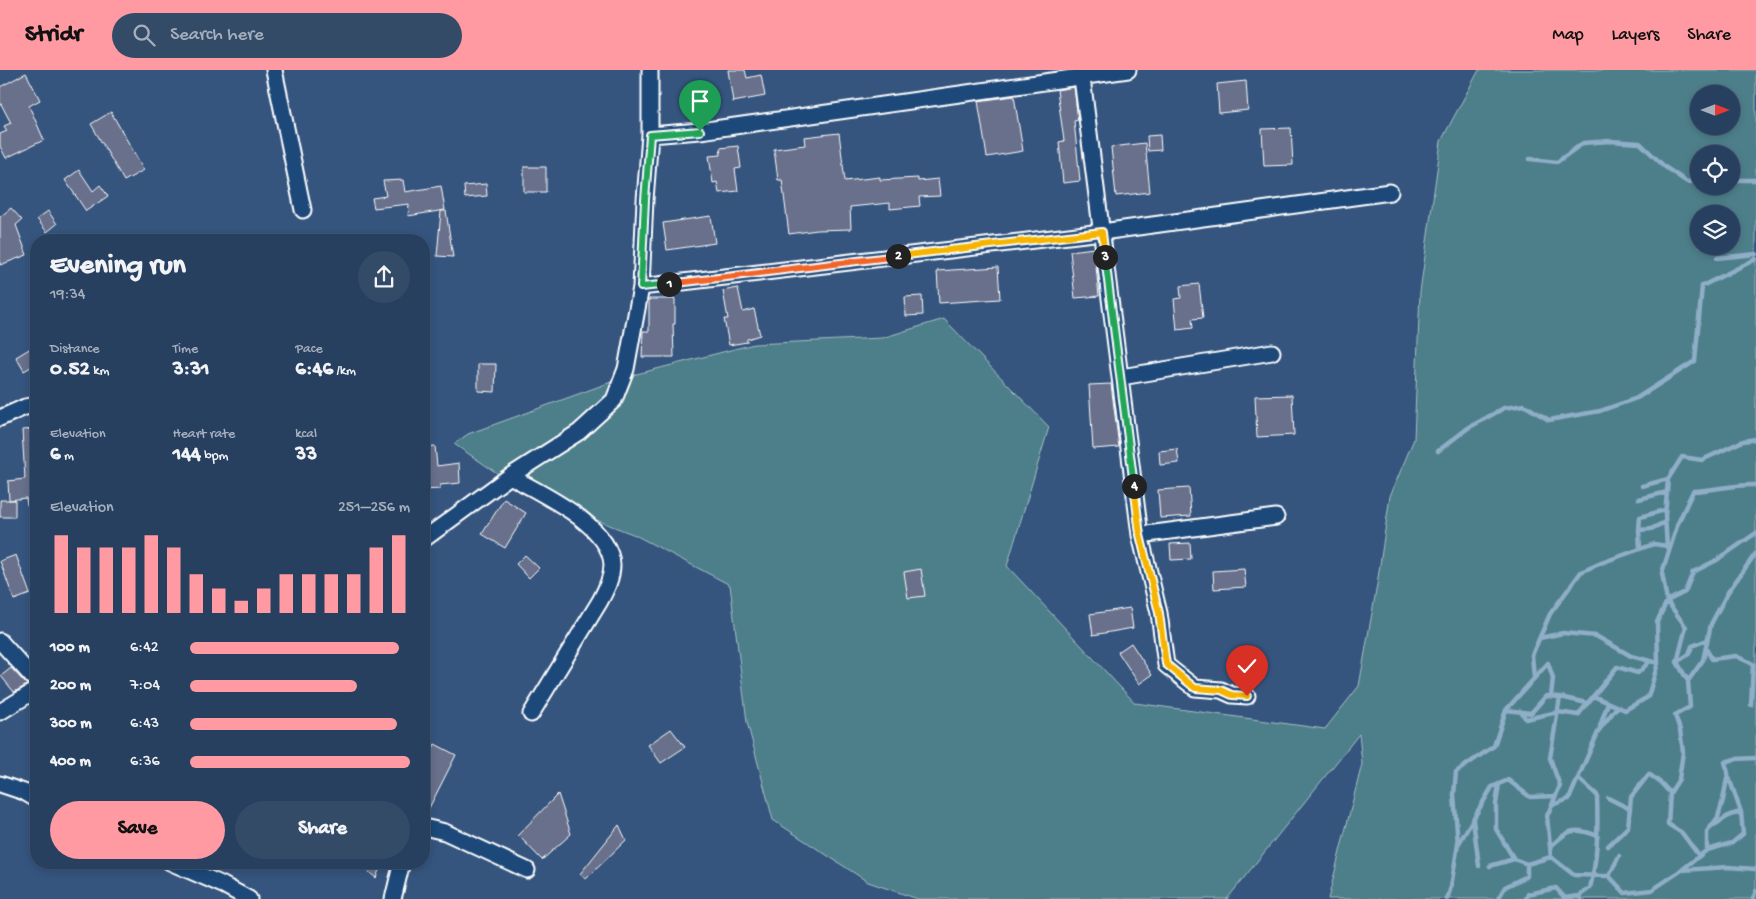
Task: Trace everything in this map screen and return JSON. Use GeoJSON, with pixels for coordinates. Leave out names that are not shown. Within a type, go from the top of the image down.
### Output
{"type":"FeatureCollection","features":[{"type":"Feature","properties":{"kind":"street"},"geometry":{"type":"LineString","coordinates":[[274,70],[303,210]]}},
{"type":"Feature","properties":{"kind":"street"},"geometry":{"type":"LineString","coordinates":[[430,535],[510,476],[579,432],[614,400],[626,369],[641,287],[650,135],[650,70]]}},
{"type":"Feature","properties":{"kind":"street"},"geometry":{"type":"LineString","coordinates":[[650,135],[700,131],[1082,73],[1128,70]]}},
{"type":"Feature","properties":{"kind":"street"},"geometry":{"type":"LineString","coordinates":[[1082,73],[1140,535],[1159,613],[1166,664],[1195,688],[1221,690],[1232,695],[1247,696]]}},
{"type":"Feature","properties":{"kind":"street"},"geometry":{"type":"LineString","coordinates":[[641,287],[1102,232],[1390,192]]}},
{"type":"Feature","properties":{"kind":"street"},"geometry":{"type":"LineString","coordinates":[[1121,378],[1272,352]]}},
{"type":"Feature","properties":{"kind":"street"},"geometry":{"type":"LineString","coordinates":[[0,418],[30,406]]}},
{"type":"Feature","properties":{"kind":"street"},"geometry":{"type":"LineString","coordinates":[[510,476],[584,520],[605,543],[612,564],[608,586],[600,601],[531,714]]}},
{"type":"Feature","properties":{"kind":"street"},"geometry":{"type":"LineString","coordinates":[[1140,535],[1276,517]]}},
{"type":"Feature","properties":{"kind":"street"},"geometry":{"type":"LineString","coordinates":[[0,641],[30,674]]}},
{"type":"Feature","properties":{"kind":"street"},"geometry":{"type":"LineString","coordinates":[[0,712],[30,694]]}},
{"type":"Feature","properties":{"kind":"street"},"geometry":{"type":"LineString","coordinates":[[0,784],[30,796]]}},
{"type":"Feature","properties":{"kind":"street"},"geometry":{"type":"LineString","coordinates":[[430,828],[445,832],[528,870]]}},
{"type":"Feature","properties":{"kind":"street"},"geometry":{"type":"LineString","coordinates":[[186,869],[249,899]]}},
{"type":"Feature","properties":{"kind":"street"},"geometry":{"type":"LineString","coordinates":[[393,899],[400,869]]}},
{"type":"Feature","properties":{"kind":"green space"},"geometry":{"type":"Polygon","coordinates":[[[1479,70],[1756,70],[1756,899],[1328,899],[1362,764],[1359,734],[1227,899],[918,899],[868,882],[773,820],[747,722],[730,585],[635,535],[525,492],[454,444],[468,434],[625,377],[754,344],[882,338],[944,319],[1049,427],[1007,566],[1135,703],[1325,729],[1359,686],[1377,585],[1390,496],[1414,439],[1420,292],[1441,141],[1479,70]]]}},
{"type":"Feature","properties":{"kind":"building"},"geometry":{"type":"Polygon","coordinates":[[[728,70],[745,70],[747,78],[761,75],[765,96],[733,102],[728,70]]]}},
{"type":"Feature","properties":{"kind":"building"},"geometry":{"type":"Polygon","coordinates":[[[26,73],[40,100],[29,106],[44,140],[6,158],[0,146],[0,134],[7,131],[4,126],[11,123],[0,102],[0,87],[26,73]]]}},
{"type":"Feature","properties":{"kind":"building"},"geometry":{"type":"Polygon","coordinates":[[[1246,81],[1248,110],[1219,113],[1217,84],[1246,81]]]}},
{"type":"Feature","properties":{"kind":"building"},"geometry":{"type":"Polygon","coordinates":[[[1074,87],[1078,120],[1074,121],[1080,181],[1063,183],[1059,142],[1064,141],[1057,90],[1074,87]]]}},
{"type":"Feature","properties":{"kind":"building"},"geometry":{"type":"Polygon","coordinates":[[[1014,96],[1023,151],[987,157],[978,101],[1014,96]]]}},
{"type":"Feature","properties":{"kind":"building"},"geometry":{"type":"Polygon","coordinates":[[[111,112],[144,170],[124,181],[91,124],[111,112]]]}},
{"type":"Feature","properties":{"kind":"building"},"geometry":{"type":"Polygon","coordinates":[[[1291,128],[1293,165],[1264,166],[1262,129],[1291,128]]]}},
{"type":"Feature","properties":{"kind":"building"},"geometry":{"type":"Polygon","coordinates":[[[839,133],[845,181],[880,177],[880,180],[918,178],[918,181],[938,179],[940,196],[919,197],[920,206],[890,209],[890,203],[850,207],[851,229],[817,230],[789,234],[782,180],[778,180],[774,149],[805,145],[804,137],[839,133]]]}},
{"type":"Feature","properties":{"kind":"building"},"geometry":{"type":"Polygon","coordinates":[[[1160,135],[1161,150],[1148,151],[1147,136],[1160,135]]]}},
{"type":"Feature","properties":{"kind":"building"},"geometry":{"type":"Polygon","coordinates":[[[1145,143],[1150,192],[1116,196],[1111,147],[1145,143]]]}},
{"type":"Feature","properties":{"kind":"building"},"geometry":{"type":"Polygon","coordinates":[[[738,146],[741,168],[735,169],[738,191],[719,193],[717,182],[713,183],[709,156],[721,155],[720,148],[738,146]]]}},
{"type":"Feature","properties":{"kind":"building"},"geometry":{"type":"Polygon","coordinates":[[[524,167],[546,167],[546,192],[524,192],[524,167]]]}},
{"type":"Feature","properties":{"kind":"building"},"geometry":{"type":"Polygon","coordinates":[[[79,170],[93,191],[100,185],[108,196],[86,211],[65,180],[79,170]]]}},
{"type":"Feature","properties":{"kind":"building"},"geometry":{"type":"Polygon","coordinates":[[[403,180],[405,192],[441,186],[445,210],[408,216],[409,204],[374,208],[372,198],[386,196],[383,181],[403,180]]]}},
{"type":"Feature","properties":{"kind":"building"},"geometry":{"type":"Polygon","coordinates":[[[486,184],[487,196],[465,198],[464,186],[486,184]]]}},
{"type":"Feature","properties":{"kind":"building"},"geometry":{"type":"Polygon","coordinates":[[[11,208],[22,220],[16,225],[27,255],[0,265],[0,217],[11,208]]]}},
{"type":"Feature","properties":{"kind":"building"},"geometry":{"type":"Polygon","coordinates":[[[48,211],[57,224],[47,232],[37,219],[48,211]]]}},
{"type":"Feature","properties":{"kind":"building"},"geometry":{"type":"Polygon","coordinates":[[[441,211],[446,211],[453,257],[437,256],[441,211]]]}},
{"type":"Feature","properties":{"kind":"building"},"geometry":{"type":"Polygon","coordinates":[[[711,216],[715,243],[667,250],[663,223],[711,216]]]}},
{"type":"Feature","properties":{"kind":"building"},"geometry":{"type":"Polygon","coordinates":[[[1094,248],[1099,296],[1075,298],[1070,251],[1094,248]]]}},
{"type":"Feature","properties":{"kind":"building"},"geometry":{"type":"Polygon","coordinates":[[[998,267],[1000,299],[939,303],[937,271],[998,267]]]}},
{"type":"Feature","properties":{"kind":"building"},"geometry":{"type":"Polygon","coordinates":[[[1199,284],[1203,318],[1192,319],[1193,328],[1177,330],[1174,299],[1181,298],[1180,286],[1199,284]]]}},
{"type":"Feature","properties":{"kind":"building"},"geometry":{"type":"Polygon","coordinates":[[[738,288],[743,312],[754,309],[760,335],[747,339],[747,342],[729,345],[724,319],[728,319],[723,291],[738,288]]]}},
{"type":"Feature","properties":{"kind":"building"},"geometry":{"type":"Polygon","coordinates":[[[922,296],[923,315],[906,316],[905,297],[922,296]]]}},
{"type":"Feature","properties":{"kind":"building"},"geometry":{"type":"Polygon","coordinates":[[[649,299],[675,299],[675,324],[673,324],[674,357],[642,357],[643,331],[649,331],[649,299]]]}},
{"type":"Feature","properties":{"kind":"building"},"geometry":{"type":"Polygon","coordinates":[[[30,349],[30,368],[24,371],[16,357],[30,349]]]}},
{"type":"Feature","properties":{"kind":"building"},"geometry":{"type":"Polygon","coordinates":[[[478,364],[496,364],[495,392],[478,391],[478,364]]]}},
{"type":"Feature","properties":{"kind":"building"},"geometry":{"type":"Polygon","coordinates":[[[1111,384],[1119,447],[1093,449],[1089,385],[1111,384]]]}},
{"type":"Feature","properties":{"kind":"building"},"geometry":{"type":"Polygon","coordinates":[[[1292,395],[1294,435],[1257,437],[1255,396],[1292,395]]]}},
{"type":"Feature","properties":{"kind":"building"},"geometry":{"type":"Polygon","coordinates":[[[30,429],[30,505],[27,505],[26,498],[9,500],[8,481],[25,479],[22,430],[30,429]]]}},
{"type":"Feature","properties":{"kind":"building"},"geometry":{"type":"Polygon","coordinates":[[[430,446],[435,446],[437,466],[459,463],[460,483],[440,485],[440,489],[430,490],[430,446]]]}},
{"type":"Feature","properties":{"kind":"building"},"geometry":{"type":"Polygon","coordinates":[[[1177,449],[1179,463],[1160,465],[1159,451],[1177,449]]]}},
{"type":"Feature","properties":{"kind":"building"},"geometry":{"type":"Polygon","coordinates":[[[1189,488],[1191,516],[1160,518],[1158,490],[1189,488]]]}},
{"type":"Feature","properties":{"kind":"building"},"geometry":{"type":"Polygon","coordinates":[[[504,499],[526,513],[505,548],[482,534],[504,499]]]}},
{"type":"Feature","properties":{"kind":"building"},"geometry":{"type":"Polygon","coordinates":[[[0,500],[15,500],[15,517],[0,517],[0,500]]]}},
{"type":"Feature","properties":{"kind":"building"},"geometry":{"type":"Polygon","coordinates":[[[1190,543],[1191,559],[1171,560],[1170,544],[1190,543]]]}},
{"type":"Feature","properties":{"kind":"building"},"geometry":{"type":"Polygon","coordinates":[[[16,555],[30,594],[14,600],[0,561],[16,555]]]}},
{"type":"Feature","properties":{"kind":"building"},"geometry":{"type":"Polygon","coordinates":[[[525,555],[539,568],[529,578],[516,564],[525,555]]]}},
{"type":"Feature","properties":{"kind":"building"},"geometry":{"type":"Polygon","coordinates":[[[921,569],[925,596],[908,598],[904,572],[921,569]]]}},
{"type":"Feature","properties":{"kind":"building"},"geometry":{"type":"Polygon","coordinates":[[[1244,569],[1246,587],[1214,589],[1213,571],[1244,569]]]}},
{"type":"Feature","properties":{"kind":"building"},"geometry":{"type":"Polygon","coordinates":[[[1130,608],[1133,628],[1093,635],[1090,614],[1130,608]]]}},
{"type":"Feature","properties":{"kind":"building"},"geometry":{"type":"Polygon","coordinates":[[[1131,643],[1152,675],[1139,684],[1118,652],[1131,643]]]}},
{"type":"Feature","properties":{"kind":"building"},"geometry":{"type":"Polygon","coordinates":[[[11,668],[27,685],[14,692],[1,676],[11,668]]]}},
{"type":"Feature","properties":{"kind":"building"},"geometry":{"type":"Polygon","coordinates":[[[671,729],[685,747],[661,763],[648,745],[671,729]]]}},
{"type":"Feature","properties":{"kind":"building"},"geometry":{"type":"Polygon","coordinates":[[[435,744],[456,755],[430,806],[430,754],[435,744]]]}},
{"type":"Feature","properties":{"kind":"building"},"geometry":{"type":"Polygon","coordinates":[[[558,794],[571,834],[542,860],[518,835],[558,794]]]}},
{"type":"Feature","properties":{"kind":"building"},"geometry":{"type":"Polygon","coordinates":[[[619,825],[626,840],[586,879],[580,874],[619,825]]]}},
{"type":"Feature","properties":{"kind":"building"},"geometry":{"type":"Polygon","coordinates":[[[365,869],[379,869],[376,878],[365,869]]]}},
{"type":"Feature","properties":{"kind":"waterway"},"geometry":{"type":"LineString","coordinates":[[1530,159],[1557,162],[1583,143],[1609,141],[1640,143],[1665,167],[1687,182],[1690,182]]}},
{"type":"Feature","properties":{"kind":"waterway"},"geometry":{"type":"LineString","coordinates":[[1740,180],[1756,180]]}},
{"type":"Feature","properties":{"kind":"waterway"},"geometry":{"type":"LineString","coordinates":[[1717,258],[1756,254]]}},
{"type":"Feature","properties":{"kind":"waterway"},"geometry":{"type":"LineString","coordinates":[[1438,451],[1468,428],[1504,408],[1524,405],[1549,420],[1600,411],[1637,398],[1695,361],[1702,286],[1756,259]]}},
{"type":"Feature","properties":{"kind":"waterway"},"geometry":{"type":"LineString","coordinates":[[1642,486],[1668,479],[1682,457],[1702,460],[1743,441],[1756,439]]}},
{"type":"Feature","properties":{"kind":"waterway"},"geometry":{"type":"LineString","coordinates":[[1667,547],[1665,516],[1668,479]]}},
{"type":"Feature","properties":{"kind":"waterway"},"geometry":{"type":"LineString","coordinates":[[1593,696],[1625,710],[1648,697],[1658,663],[1657,622],[1667,601],[1662,573],[1678,523],[1693,491],[1740,485],[1756,485]]}},
{"type":"Feature","properties":{"kind":"waterway"},"geometry":{"type":"LineString","coordinates":[[1639,499],[1667,492]]}},
{"type":"Feature","properties":{"kind":"waterway"},"geometry":{"type":"LineString","coordinates":[[1639,530],[1640,517],[1665,510]]}},
{"type":"Feature","properties":{"kind":"waterway"},"geometry":{"type":"LineString","coordinates":[[1640,549],[1639,530],[1651,529],[1665,522]]}},
{"type":"Feature","properties":{"kind":"waterway"},"geometry":{"type":"LineString","coordinates":[[1699,856],[1682,833],[1668,824],[1670,793],[1679,779],[1683,752],[1680,730],[1675,715],[1690,707],[1688,681],[1677,662],[1686,627],[1667,601],[1685,592],[1693,572],[1717,560],[1756,533]]}},
{"type":"Feature","properties":{"kind":"waterway"},"geometry":{"type":"LineString","coordinates":[[1534,678],[1532,655],[1550,614],[1581,572],[1654,544],[1667,546]]}},
{"type":"Feature","properties":{"kind":"waterway"},"geometry":{"type":"LineString","coordinates":[[1688,681],[1703,660],[1711,624],[1728,592],[1756,553]]}},
{"type":"Feature","properties":{"kind":"waterway"},"geometry":{"type":"LineString","coordinates":[[1540,638],[1563,633],[1596,636],[1631,656],[1658,663]]}},
{"type":"Feature","properties":{"kind":"waterway"},"geometry":{"type":"LineString","coordinates":[[1677,662],[1689,654],[1692,646],[1707,640]]}},
{"type":"Feature","properties":{"kind":"waterway"},"geometry":{"type":"LineString","coordinates":[[1706,649],[1712,659],[1736,656],[1753,664],[1751,705]]}},
{"type":"Feature","properties":{"kind":"waterway"},"geometry":{"type":"LineString","coordinates":[[1520,711],[1526,719],[1558,712],[1578,715],[1617,667],[1638,673],[1650,661]]}},
{"type":"Feature","properties":{"kind":"waterway"},"geometry":{"type":"LineString","coordinates":[[1447,899],[1451,887],[1458,844],[1454,795],[1456,772],[1494,746],[1506,710],[1548,663],[1553,678],[1551,696]]}},
{"type":"Feature","properties":{"kind":"waterway"},"geometry":{"type":"LineString","coordinates":[[1506,710],[1531,713],[1546,696],[1560,697]]}},
{"type":"Feature","properties":{"kind":"waterway"},"geometry":{"type":"LineString","coordinates":[[1490,866],[1514,859],[1527,864],[1551,857],[1547,816],[1560,786],[1550,758],[1560,697],[1587,703]]}},
{"type":"Feature","properties":{"kind":"waterway"},"geometry":{"type":"LineString","coordinates":[[1600,726],[1608,703]]}},
{"type":"Feature","properties":{"kind":"waterway"},"geometry":{"type":"LineString","coordinates":[[1552,805],[1569,799],[1599,730],[1617,707]]}},
{"type":"Feature","properties":{"kind":"waterway"},"geometry":{"type":"LineString","coordinates":[[1683,869],[1707,850],[1707,832],[1718,817],[1723,800],[1728,773],[1725,762],[1735,759],[1756,758]]}},
{"type":"Feature","properties":{"kind":"waterway"},"geometry":{"type":"LineString","coordinates":[[1608,846],[1628,827],[1631,797],[1649,774],[1670,793]]}},
{"type":"Feature","properties":{"kind":"waterway"},"geometry":{"type":"LineString","coordinates":[[1707,850],[1732,843],[1743,834],[1741,812],[1728,775]]}},
{"type":"Feature","properties":{"kind":"waterway"},"geometry":{"type":"LineString","coordinates":[[1578,778],[1597,795],[1595,865],[1590,888],[1579,896],[1581,899]]}},
{"type":"Feature","properties":{"kind":"waterway"},"geometry":{"type":"LineString","coordinates":[[1459,843],[1492,787],[1508,780],[1530,797],[1556,796]]}},
{"type":"Feature","properties":{"kind":"waterway"},"geometry":{"type":"LineString","coordinates":[[1499,784],[1496,804],[1496,829],[1514,859]]}},
{"type":"Feature","properties":{"kind":"waterway"},"geometry":{"type":"LineString","coordinates":[[1608,798],[1630,809]]}},
{"type":"Feature","properties":{"kind":"waterway"},"geometry":{"type":"LineString","coordinates":[[1714,825],[1730,815],[1741,812]]}},
{"type":"Feature","properties":{"kind":"waterway"},"geometry":{"type":"LineString","coordinates":[[1473,820],[1479,866]]}},
{"type":"Feature","properties":{"kind":"waterway"},"geometry":{"type":"LineString","coordinates":[[1550,847],[1571,831],[1582,831],[1598,836]]}},
{"type":"Feature","properties":{"kind":"waterway"},"geometry":{"type":"LineString","coordinates":[[1609,876],[1619,856]]}},
{"type":"Feature","properties":{"kind":"waterway"},"geometry":{"type":"LineString","coordinates":[[1551,857],[1574,875],[1609,876],[1625,893],[1652,890],[1682,870],[1728,867],[1756,869]]}},
{"type":"Feature","properties":{"kind":"waterway"},"geometry":{"type":"LineString","coordinates":[[1498,899],[1505,887],[1527,876],[1527,864]]}},
{"type":"Feature","properties":{"kind":"waterway"},"geometry":{"type":"LineString","coordinates":[[1526,899],[1528,894],[1556,888],[1564,897]]}},
{"type":"Feature","properties":{"kind":"waterway"},"geometry":{"type":"LineString","coordinates":[[1753,899],[1756,891]]}},
{"type":"Feature","properties":{"kind":"waterway"},"geometry":{"type":"LineString","coordinates":[[1564,898],[1579,896]]}},
{"type":"Feature","properties":{"kind":"route"},"geometry":{"type":"LineString","coordinates":[[700,131],[650,135],[641,287],[1102,232],[1140,535],[1159,613],[1166,664],[1195,688],[1221,690],[1232,695],[1247,696]]}}]}
